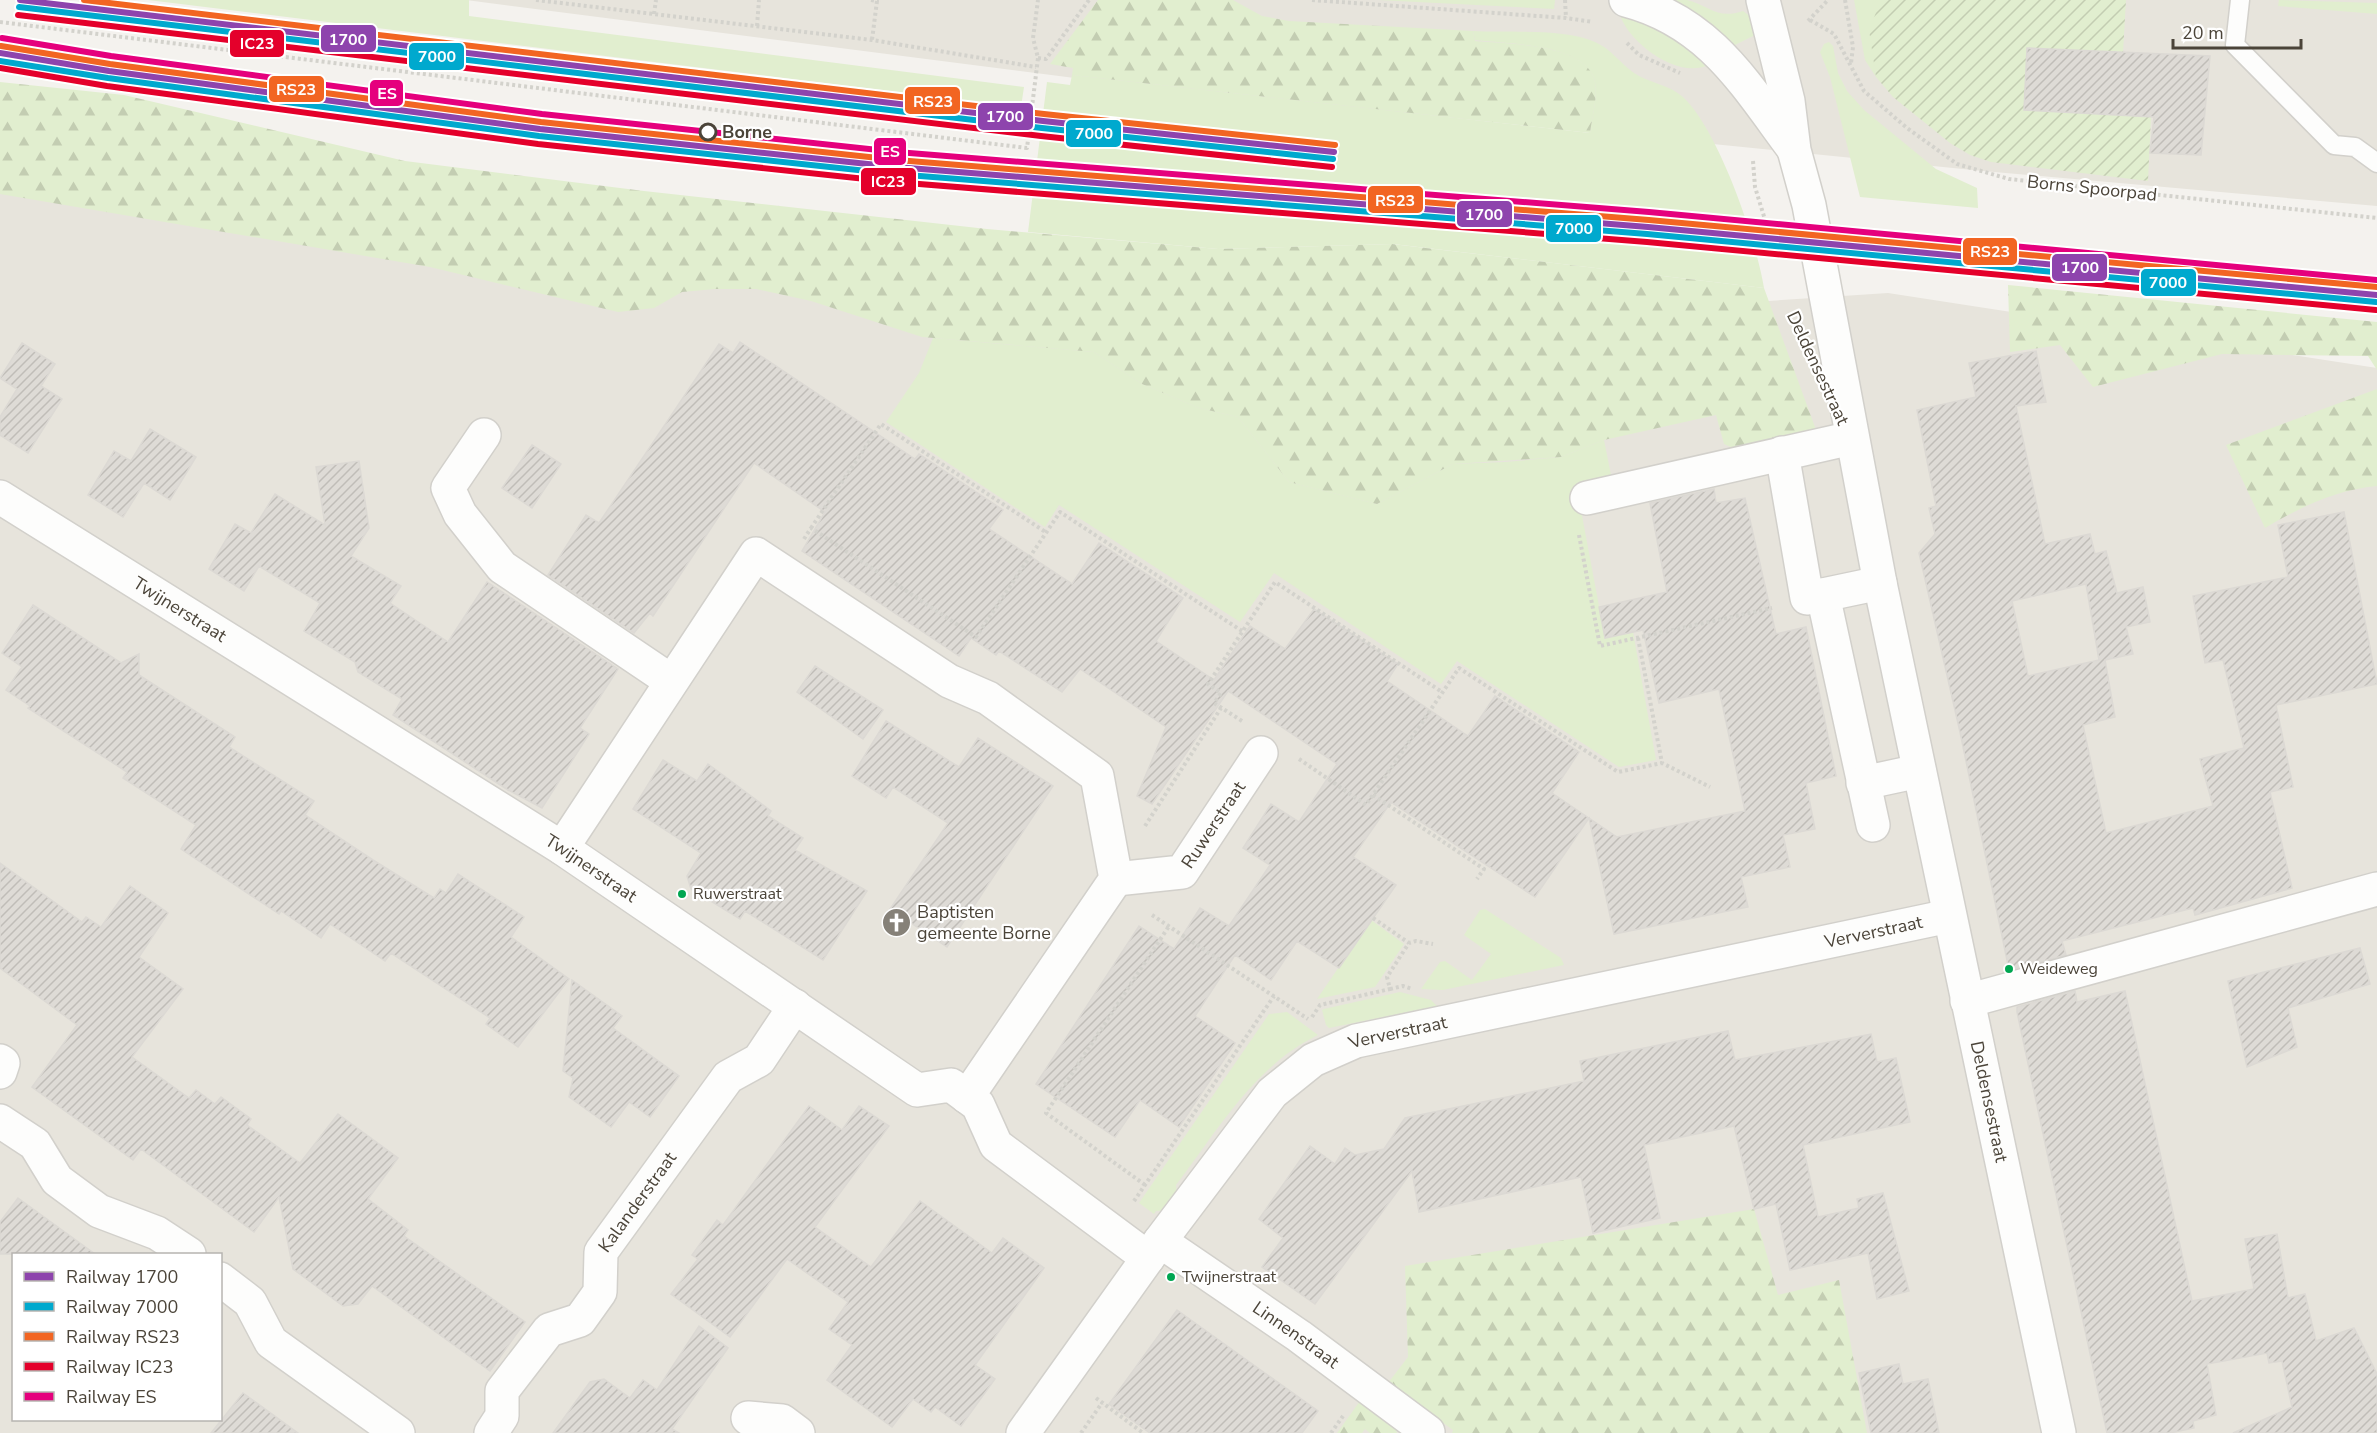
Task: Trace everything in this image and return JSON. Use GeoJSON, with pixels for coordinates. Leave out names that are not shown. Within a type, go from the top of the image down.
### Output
{"type":"FeatureCollection","features":[{"type":"Feature","properties":{"kind":"street","name":"Deldensestraat"},"geometry":{"type":"LineString","coordinates":[[1626,0],[1645,5],[1697,34],[1728,60],[1794,150]]}},
{"type":"Feature","properties":{"kind":"street","name":"Deldensestraat"},"geometry":{"type":"LineString","coordinates":[[1763,0],[1788,101],[1794,150],[1809,205],[1880,583],[1966,1001],[2059,1433]]}},
{"type":"Feature","properties":{"kind":"street"},"geometry":{"type":"LineString","coordinates":[[484,435],[448,488],[460,514],[502,567],[671,681]]}},
{"type":"Feature","properties":{"kind":"street","name":"Deldensestraat"},"geometry":{"type":"LineString","coordinates":[[1587,498],[1852,438]]}},
{"type":"Feature","properties":{"kind":"street"},"geometry":{"type":"LineString","coordinates":[[1782,453],[1815,596],[1873,825]]}},
{"type":"Feature","properties":{"kind":"street","name":"Twijnerstraat"},"geometry":{"type":"LineString","coordinates":[[0,497],[562,848],[917,1090],[951,1085],[967,1097]]}},
{"type":"Feature","properties":{"kind":"street"},"geometry":{"type":"LineString","coordinates":[[562,848],[756,554],[948,681],[988,698],[1097,776],[1110,847],[1127,879],[967,1097],[978,1105],[996,1145],[1112,1231],[1154,1250]]}},
{"type":"Feature","properties":{"kind":"street"},"geometry":{"type":"LineString","coordinates":[[1815,596],[1880,583]]}},
{"type":"Feature","properties":{"kind":"street","name":"Ruwerstraat"},"geometry":{"type":"LineString","coordinates":[[1127,879],[1182,872],[1265,747]]}},
{"type":"Feature","properties":{"kind":"street"},"geometry":{"type":"LineString","coordinates":[[1863,783],[1919,771]]}},
{"type":"Feature","properties":{"kind":"street"},"geometry":{"type":"LineString","coordinates":[[1966,1001],[2377,889]]}},
{"type":"Feature","properties":{"kind":"street","name":"Ververstraat"},"geometry":{"type":"LineString","coordinates":[[1023,1433],[1154,1250],[1272,1093],[1313,1060],[1356,1041],[1949,916]]}},
{"type":"Feature","properties":{"kind":"street","name":"Kalanderstraat"},"geometry":{"type":"LineString","coordinates":[[491,1433],[502,1416],[502,1391],[549,1330],[580,1320],[600,1292],[601,1252],[728,1077],[759,1060],[795,1006]]}},
{"type":"Feature","properties":{"kind":"street"},"geometry":{"type":"LineString","coordinates":[[0,1061],[3,1063],[0,1072]]}},
{"type":"Feature","properties":{"kind":"street"},"geometry":{"type":"LineString","coordinates":[[0,1121],[35,1144],[57,1180],[99,1211],[157,1233],[187,1253]]}},
{"type":"Feature","properties":{"kind":"street","name":"Linnenstraat"},"geometry":{"type":"LineString","coordinates":[[1154,1250],[1299,1336],[1428,1432]]}},
{"type":"Feature","properties":{"kind":"street"},"geometry":{"type":"LineString","coordinates":[[222,1281],[250,1302],[270,1342],[378,1427]]}},
{"type":"Feature","properties":{"kind":"street"},"geometry":{"type":"LineString","coordinates":[[748,1418],[782,1421],[798,1433]]}},
{"type":"Feature","properties":{"kind":"lane"},"geometry":{"type":"LineString","coordinates":[[2240,0],[2235,45],[2334,145],[2355,147],[2377,163]]}},
{"type":"Feature","properties":{"kind":"path"},"geometry":{"type":"LineString","coordinates":[[536,0],[872,40],[1036,67]]}},
{"type":"Feature","properties":{"kind":"path"},"geometry":{"type":"LineString","coordinates":[[654,14],[656,0]]}},
{"type":"Feature","properties":{"kind":"path"},"geometry":{"type":"LineString","coordinates":[[757,26],[759,0]]}},
{"type":"Feature","properties":{"kind":"path"},"geometry":{"type":"LineString","coordinates":[[871,0],[877,0],[872,40]]}},
{"type":"Feature","properties":{"kind":"path"},"geometry":{"type":"LineString","coordinates":[[0,22],[1027,148],[1038,58],[1033,39],[1038,0]]}},
{"type":"Feature","properties":{"kind":"path"},"geometry":{"type":"LineString","coordinates":[[1038,58],[1046,59],[1089,0]]}},
{"type":"Feature","properties":{"kind":"path"},"geometry":{"type":"LineString","coordinates":[[1312,0],[1566,18],[1565,0]]}},
{"type":"Feature","properties":{"kind":"path","name":"Borns Spoorpad"},"geometry":{"type":"LineString","coordinates":[[1845,0],[1853,47],[1851,64]]}},
{"type":"Feature","properties":{"kind":"path","name":"Borns Spoorpad"},"geometry":{"type":"LineString","coordinates":[[1810,20],[1834,34],[1864,91],[1907,128],[1957,164],[1991,175],[2377,218]]}},
{"type":"Feature","properties":{"kind":"path"},"geometry":{"type":"LineString","coordinates":[[1753,155],[1755,187],[1780,270]]}},
{"type":"Feature","properties":{"kind":"path"},"geometry":{"type":"LineString","coordinates":[[783,570],[881,424],[1047,533]]}},
{"type":"Feature","properties":{"kind":"path"},"geometry":{"type":"LineString","coordinates":[[1587,498],[1573,502],[1600,646],[1740,617],[1815,596]]}},
{"type":"Feature","properties":{"kind":"path"},"geometry":{"type":"LineString","coordinates":[[811,528],[976,637],[1060,512],[1242,631]]}},
{"type":"Feature","properties":{"kind":"path"},"geometry":{"type":"LineString","coordinates":[[1442,692],[1275,582],[1208,684],[1221,693],[1214,703],[1265,747],[1366,805],[1459,668],[1618,772],[1662,763],[1710,787]]}},
{"type":"Feature","properties":{"kind":"path"},"geometry":{"type":"LineString","coordinates":[[1638,638],[1662,763]]}},
{"type":"Feature","properties":{"kind":"path"},"geometry":{"type":"LineString","coordinates":[[1110,847],[1138,837],[1221,708]]}},
{"type":"Feature","properties":{"kind":"path"},"geometry":{"type":"LineString","coordinates":[[1373,795],[1484,869],[1477,879]]}},
{"type":"Feature","properties":{"kind":"path"},"geometry":{"type":"LineString","coordinates":[[1127,879],[1140,907],[1324,1030],[1330,1052]]}},
{"type":"Feature","properties":{"kind":"path"},"geometry":{"type":"LineString","coordinates":[[1373,918],[1409,944]]}},
{"type":"Feature","properties":{"kind":"path"},"geometry":{"type":"LineString","coordinates":[[1145,1185],[1046,1113],[1168,926]]}},
{"type":"Feature","properties":{"kind":"path"},"geometry":{"type":"LineString","coordinates":[[1310,1020],[1320,1005],[1390,989],[1387,977],[1409,944],[1416,941],[1433,944]]}},
{"type":"Feature","properties":{"kind":"path"},"geometry":{"type":"LineString","coordinates":[[1112,1231],[1274,996]]}},
{"type":"Feature","properties":{"kind":"path"},"geometry":{"type":"LineString","coordinates":[[1102,1389],[1095,1399],[1143,1433]]}},
{"type":"Feature","properties":{"kind":"path"},"geometry":{"type":"LineString","coordinates":[[1081,1433],[1102,1403]]}},
{"type":"Feature","properties":{"kind":"shaded area"},"geometry":{"type":"Polygon","coordinates":[[[466,0],[2377,0],[2377,206],[1983,171],[1153,88],[466,0]]]}},
{"type":"Feature","properties":{"kind":"shaded area"},"geometry":{"type":"Polygon","coordinates":[[[0,126],[1587,313],[1888,293],[2377,368],[2377,1433],[0,1433],[0,126]]]}},
{"type":"Feature","properties":{"kind":"green space"},"geometry":{"type":"Polygon","coordinates":[[[148,0],[469,0],[469,16],[1024,87],[1021,107],[148,0]]]}},
{"type":"Feature","properties":{"kind":"green space"},"geometry":{"type":"Polygon","coordinates":[[[1098,0],[1233,0],[1262,16],[1289,21],[1473,31],[1475,41],[1523,45],[1559,52],[1587,66],[1594,78],[1595,98],[1590,133],[1072,75],[1073,68],[1050,64],[1098,0]]]}},
{"type":"Feature","properties":{"kind":"green space"},"geometry":{"type":"Polygon","coordinates":[[[1378,0],[1555,0],[1554,9],[1378,0]]]}},
{"type":"Feature","properties":{"kind":"green space"},"geometry":{"type":"Polygon","coordinates":[[[1662,0],[1687,0],[1726,14],[1743,11],[1754,19],[1755,35],[1731,47],[1662,0]]]}},
{"type":"Feature","properties":{"kind":"green space"},"geometry":{"type":"Polygon","coordinates":[[[1854,0],[1886,0],[1879,9],[1873,28],[1876,77],[1865,60],[1854,0]]]}},
{"type":"Feature","properties":{"kind":"green space"},"geometry":{"type":"Polygon","coordinates":[[[1886,0],[2126,0],[2123,53],[2027,48],[2024,110],[2151,117],[2148,181],[1991,162],[1970,155],[1950,143],[1893,97],[1876,77],[1869,30],[1877,10],[1886,0]]]}},
{"type":"Feature","properties":{"kind":"green space"},"geometry":{"type":"Polygon","coordinates":[[[2279,0],[2377,3],[2377,14],[2278,6],[2279,0]]]}},
{"type":"Feature","properties":{"kind":"green space"},"geometry":{"type":"Polygon","coordinates":[[[1619,11],[1669,29],[1708,65],[1696,68],[1682,67],[1654,55],[1631,34],[1623,23],[1619,11]]]}},
{"type":"Feature","properties":{"kind":"green space"},"geometry":{"type":"Polygon","coordinates":[[[1473,31],[1552,33],[1583,38],[1606,48],[1634,73],[1683,97],[1710,134],[1734,187],[1753,242],[1764,288],[1393,244],[1218,249],[1028,232],[1047,82],[1070,85],[1072,75],[1590,133],[1596,91],[1594,78],[1586,66],[1574,58],[1541,47],[1475,40],[1473,31]]]}},
{"type":"Feature","properties":{"kind":"green space"},"geometry":{"type":"Polygon","coordinates":[[[1829,42],[1833,46],[1838,73],[1847,91],[1864,110],[1936,169],[1977,188],[1978,208],[1860,197],[1830,77],[1820,52],[1824,44],[1829,42]]]}},
{"type":"Feature","properties":{"kind":"green space"},"geometry":{"type":"Polygon","coordinates":[[[0,82],[124,95],[405,161],[644,191],[987,229],[1218,249],[1392,244],[1764,288],[1819,438],[1745,453],[1724,444],[1716,415],[1604,440],[1561,457],[1453,464],[1377,504],[1289,482],[1238,417],[1199,408],[1142,384],[1094,352],[922,337],[811,301],[756,289],[682,292],[654,308],[618,312],[430,267],[0,194],[0,82]]]}},
{"type":"Feature","properties":{"kind":"green space"},"geometry":{"type":"Polygon","coordinates":[[[2008,285],[2377,322],[2377,370],[2368,356],[2222,354],[2093,387],[2060,345],[2010,352],[2008,285]]]}},
{"type":"Feature","properties":{"kind":"green space"},"geometry":{"type":"Polygon","coordinates":[[[933,338],[1094,352],[1142,384],[1199,408],[1238,417],[1289,482],[1377,504],[1453,464],[1561,457],[1604,440],[1612,480],[1577,489],[1605,638],[1633,632],[1656,760],[1619,767],[1457,661],[1441,684],[1274,573],[1240,622],[1059,505],[1045,527],[886,422],[919,373],[933,338]]]}},
{"type":"Feature","properties":{"kind":"green space"},"geometry":{"type":"Polygon","coordinates":[[[2377,389],[2377,486],[2347,491],[2319,501],[2265,528],[2226,445],[2377,389]]]}},
{"type":"Feature","properties":{"kind":"green space"},"geometry":{"type":"Polygon","coordinates":[[[1485,909],[1561,958],[1564,965],[1443,990],[1421,989],[1440,962],[1445,961],[1472,980],[1491,954],[1464,935],[1480,910],[1485,909]]]}},
{"type":"Feature","properties":{"kind":"green space"},"geometry":{"type":"Polygon","coordinates":[[[1371,920],[1404,944],[1375,987],[1317,999],[1371,920]]]}},
{"type":"Feature","properties":{"kind":"green space"},"geometry":{"type":"Polygon","coordinates":[[[1400,992],[1431,1000],[1437,1006],[1329,1028],[1326,1025],[1322,1010],[1324,1009],[1400,992]]]}},
{"type":"Feature","properties":{"kind":"green space"},"geometry":{"type":"Polygon","coordinates":[[[1287,1012],[1318,1035],[1295,1048],[1256,1082],[1176,1185],[1177,1195],[1167,1210],[1156,1211],[1154,1214],[1139,1203],[1269,1014],[1287,1012]]]}},
{"type":"Feature","properties":{"kind":"green space"},"geometry":{"type":"Polygon","coordinates":[[[1754,1209],[1778,1295],[1839,1280],[1867,1433],[1452,1433],[1453,1430],[1388,1383],[1408,1357],[1405,1266],[1754,1209]]]}},
{"type":"Feature","properties":{"kind":"green space"},"geometry":{"type":"Polygon","coordinates":[[[1360,1401],[1396,1428],[1397,1433],[1370,1433],[1365,1429],[1362,1433],[1337,1433],[1360,1401]]]}},
{"type":"Feature","properties":{"kind":"building"},"geometry":{"type":"Polygon","coordinates":[[[2027,48],[2210,56],[2201,155],[2150,153],[2154,117],[2024,110],[2027,48]]]}},
{"type":"Feature","properties":{"kind":"building"},"geometry":{"type":"Polygon","coordinates":[[[740,342],[915,459],[919,454],[1003,510],[989,529],[1072,584],[1099,543],[1183,598],[1156,641],[1214,680],[1250,626],[1285,649],[1314,609],[1398,664],[1387,681],[1468,736],[1495,696],[1579,752],[1552,793],[1589,818],[1535,897],[1391,802],[1353,857],[1396,885],[1339,968],[1297,941],[1271,980],[1235,955],[1195,1016],[1235,1043],[1179,1127],[1140,1100],[1115,1137],[1036,1084],[1139,926],[1174,949],[1200,908],[1229,926],[1270,865],[1243,848],[1271,804],[1299,822],[1337,764],[1228,691],[1152,804],[1137,796],[1166,727],[1080,669],[1062,692],[999,651],[996,655],[971,638],[959,656],[802,551],[825,512],[754,463],[653,616],[650,613],[634,633],[548,575],[586,515],[599,523],[719,344],[733,353],[740,342]]]}},
{"type":"Feature","properties":{"kind":"building"},"geometry":{"type":"Polygon","coordinates":[[[22,343],[55,364],[41,386],[62,399],[28,453],[0,435],[0,417],[17,389],[0,378],[22,343]]]}},
{"type":"Feature","properties":{"kind":"building"},"geometry":{"type":"Polygon","coordinates":[[[2036,351],[2046,402],[2016,406],[2045,544],[2090,534],[2095,554],[2106,551],[2117,593],[2143,587],[2150,622],[2126,627],[2133,654],[2105,660],[2115,717],[2083,725],[2106,833],[2213,806],[2200,759],[2244,748],[2223,660],[2205,663],[2193,596],[2288,577],[2278,525],[2344,512],[2377,684],[2276,705],[2293,787],[2270,792],[2292,888],[2195,915],[2193,908],[2062,941],[2066,955],[2009,970],[1960,732],[1919,553],[1935,534],[1929,508],[1936,506],[1917,410],[1976,397],[1969,363],[2036,351]],[[2086,584],[2012,601],[2028,676],[2099,660],[2086,584]]]}},
{"type":"Feature","properties":{"kind":"building"},"geometry":{"type":"Polygon","coordinates":[[[150,429],[196,457],[170,500],[144,483],[123,517],[88,495],[114,451],[131,461],[150,429]]]}},
{"type":"Feature","properties":{"kind":"building"},"geometry":{"type":"Polygon","coordinates":[[[532,445],[561,464],[532,508],[502,488],[532,445]]]}},
{"type":"Feature","properties":{"kind":"building"},"geometry":{"type":"Polygon","coordinates":[[[359,461],[369,528],[351,556],[401,586],[390,603],[448,642],[487,582],[618,669],[580,728],[589,734],[542,808],[508,790],[393,715],[402,699],[358,672],[355,662],[304,631],[320,603],[259,566],[244,591],[209,569],[235,524],[251,533],[275,494],[325,525],[316,467],[359,461]]]}},
{"type":"Feature","properties":{"kind":"building"},"geometry":{"type":"Polygon","coordinates":[[[1714,489],[1716,503],[1745,498],[1776,634],[1806,627],[1836,776],[1806,783],[1815,829],[1783,835],[1790,867],[1741,877],[1748,907],[1614,934],[1589,818],[1617,837],[1745,811],[1719,689],[1659,703],[1643,630],[1605,638],[1599,607],[1667,592],[1650,503],[1714,489]]]}},
{"type":"Feature","properties":{"kind":"building"},"geometry":{"type":"Polygon","coordinates":[[[33,605],[121,663],[139,654],[139,675],[235,737],[229,747],[314,801],[305,815],[373,860],[434,898],[440,889],[446,893],[458,874],[524,917],[511,937],[569,979],[518,1047],[486,1024],[490,1018],[391,953],[385,961],[330,924],[321,938],[281,911],[279,914],[181,849],[196,825],[123,778],[127,772],[28,708],[30,706],[6,690],[22,667],[2,653],[33,605]]]}},
{"type":"Feature","properties":{"kind":"building"},"geometry":{"type":"Polygon","coordinates":[[[815,666],[883,710],[863,739],[797,692],[815,666]]]}},
{"type":"Feature","properties":{"kind":"building"},"geometry":{"type":"Polygon","coordinates":[[[886,721],[959,767],[978,738],[1053,786],[947,947],[890,909],[948,823],[893,787],[886,798],[852,776],[886,721]]]}},
{"type":"Feature","properties":{"kind":"building"},"geometry":{"type":"Polygon","coordinates":[[[663,760],[697,781],[708,764],[771,811],[768,816],[803,838],[795,850],[867,891],[823,960],[745,911],[740,919],[691,889],[687,876],[701,853],[633,809],[663,760]]]}},
{"type":"Feature","properties":{"kind":"building"},"geometry":{"type":"Polygon","coordinates":[[[0,863],[82,922],[86,917],[101,927],[130,886],[168,913],[139,957],[183,989],[132,1057],[189,1098],[196,1090],[215,1104],[221,1097],[251,1119],[247,1125],[300,1163],[338,1114],[398,1158],[368,1199],[408,1230],[404,1236],[525,1322],[490,1371],[372,1286],[358,1304],[343,1306],[293,1269],[279,1197],[254,1232],[141,1149],[133,1160],[32,1087],[77,1025],[0,968],[0,863]]]}},
{"type":"Feature","properties":{"kind":"building"},"geometry":{"type":"Polygon","coordinates":[[[2360,948],[2370,984],[2288,1008],[2297,1047],[2247,1067],[2228,981],[2360,948]]]}},
{"type":"Feature","properties":{"kind":"building"},"geometry":{"type":"Polygon","coordinates":[[[572,980],[622,1016],[613,1028],[679,1076],[650,1117],[629,1102],[611,1127],[569,1097],[573,1078],[563,1071],[572,980]]]}},
{"type":"Feature","properties":{"kind":"building"},"geometry":{"type":"Polygon","coordinates":[[[2075,991],[2077,1002],[2125,991],[2192,1301],[2254,1289],[2245,1239],[2277,1234],[2288,1298],[2305,1294],[2316,1341],[2354,1328],[2377,1374],[2377,1433],[2233,1433],[2292,1407],[2282,1361],[2269,1363],[2267,1353],[2207,1364],[2216,1415],[2193,1421],[2194,1428],[2170,1433],[2107,1433],[2017,1012],[2017,1007],[2075,991]]]}},
{"type":"Feature","properties":{"kind":"building"},"geometry":{"type":"Polygon","coordinates":[[[1728,1031],[1735,1060],[1871,1034],[1877,1062],[1896,1058],[1910,1122],[1803,1145],[1818,1217],[1859,1208],[1857,1199],[1883,1193],[1909,1291],[1877,1299],[1868,1253],[1790,1270],[1776,1204],[1754,1209],[1734,1126],[1644,1145],[1660,1218],[1593,1233],[1581,1177],[1419,1212],[1412,1171],[1315,1304],[1262,1267],[1283,1238],[1259,1219],[1310,1146],[1335,1164],[1345,1148],[1355,1155],[1384,1149],[1405,1118],[1584,1081],[1580,1061],[1728,1031]]]}},
{"type":"Feature","properties":{"kind":"building"},"geometry":{"type":"Polygon","coordinates":[[[809,1106],[842,1130],[859,1106],[889,1126],[815,1227],[871,1267],[920,1201],[992,1253],[1003,1238],[1044,1268],[975,1365],[995,1379],[961,1426],[935,1407],[931,1412],[913,1399],[892,1427],[827,1380],[852,1345],[829,1329],[848,1302],[787,1259],[730,1337],[671,1294],[698,1259],[692,1255],[717,1220],[723,1225],[809,1106]]]}},
{"type":"Feature","properties":{"kind":"building"},"geometry":{"type":"Polygon","coordinates":[[[18,1198],[94,1253],[0,1254],[0,1222],[18,1198]]]}},
{"type":"Feature","properties":{"kind":"building"},"geometry":{"type":"Polygon","coordinates":[[[1177,1310],[1318,1411],[1302,1433],[1150,1433],[1109,1404],[1177,1310]]]}},
{"type":"Feature","properties":{"kind":"building"},"geometry":{"type":"Polygon","coordinates":[[[699,1326],[728,1348],[672,1429],[679,1433],[553,1433],[590,1382],[604,1379],[630,1398],[643,1380],[657,1390],[699,1326]]]}},
{"type":"Feature","properties":{"kind":"building"},"geometry":{"type":"Polygon","coordinates":[[[1899,1364],[1903,1384],[1928,1379],[1939,1433],[1871,1433],[1859,1373],[1899,1364]]]}},
{"type":"Feature","properties":{"kind":"building"},"geometry":{"type":"Polygon","coordinates":[[[243,1393],[298,1433],[211,1433],[243,1393]]]}},
{"type":"Feature","properties":{"kind":"rail line","name":"1700"},"geometry":{"type":"LineString","coordinates":[[20,0],[1043,121],[1334,152]]}},
{"type":"Feature","properties":{"kind":"rail line","name":"RS23"},"geometry":{"type":"LineString","coordinates":[[84,0],[1044,114],[1335,145]]}},
{"type":"Feature","properties":{"kind":"rail line","name":"7000"},"geometry":{"type":"LineString","coordinates":[[19,7],[1042,128],[1333,159]]}},
{"type":"Feature","properties":{"kind":"rail line","name":"IC23"},"geometry":{"type":"LineString","coordinates":[[18,15],[1041,136],[1332,167]]}},
{"type":"Feature","properties":{"kind":"rail line","name":"ES"},"geometry":{"type":"LineString","coordinates":[[2,38],[111,56],[542,114],[897,152],[1649,212],[2377,280]]}},
{"type":"Feature","properties":{"kind":"rail line","name":"RS23"},"geometry":{"type":"LineString","coordinates":[[1,46],[110,64],[541,122],[897,160],[1649,220],[2377,287]]}},
{"type":"Feature","properties":{"kind":"rail line","name":"1700"},"geometry":{"type":"LineString","coordinates":[[0,53],[109,71],[540,129],[896,167],[1648,227],[2377,295]]}},
{"type":"Feature","properties":{"kind":"rail line","name":"7000"},"geometry":{"type":"LineString","coordinates":[[0,61],[108,78],[539,136],[895,174],[1647,234],[2376,302]]}},
{"type":"Feature","properties":{"kind":"rail line","name":"IC23"},"geometry":{"type":"LineString","coordinates":[[0,68],[107,86],[538,144],[894,182],[1647,242],[2376,310]]}},
{"type":"Feature","properties":{"kind":"place","name":"Borne"},"geometry":{"type":"Point","coordinates":[708,132]}},
{"type":"Feature","properties":{"kind":"place","name":"Ruwerstraat"},"geometry":{"type":"Point","coordinates":[682,894]}},
{"type":"Feature","properties":{"kind":"place","name":"Baptisten gemeente Borne"},"geometry":{"type":"Point","coordinates":[896,922]}},
{"type":"Feature","properties":{"kind":"place","name":"Weideweg"},"geometry":{"type":"Point","coordinates":[2009,969]}},
{"type":"Feature","properties":{"kind":"place","name":"Twijnerstraat"},"geometry":{"type":"Point","coordinates":[1171,1277]}}]}
